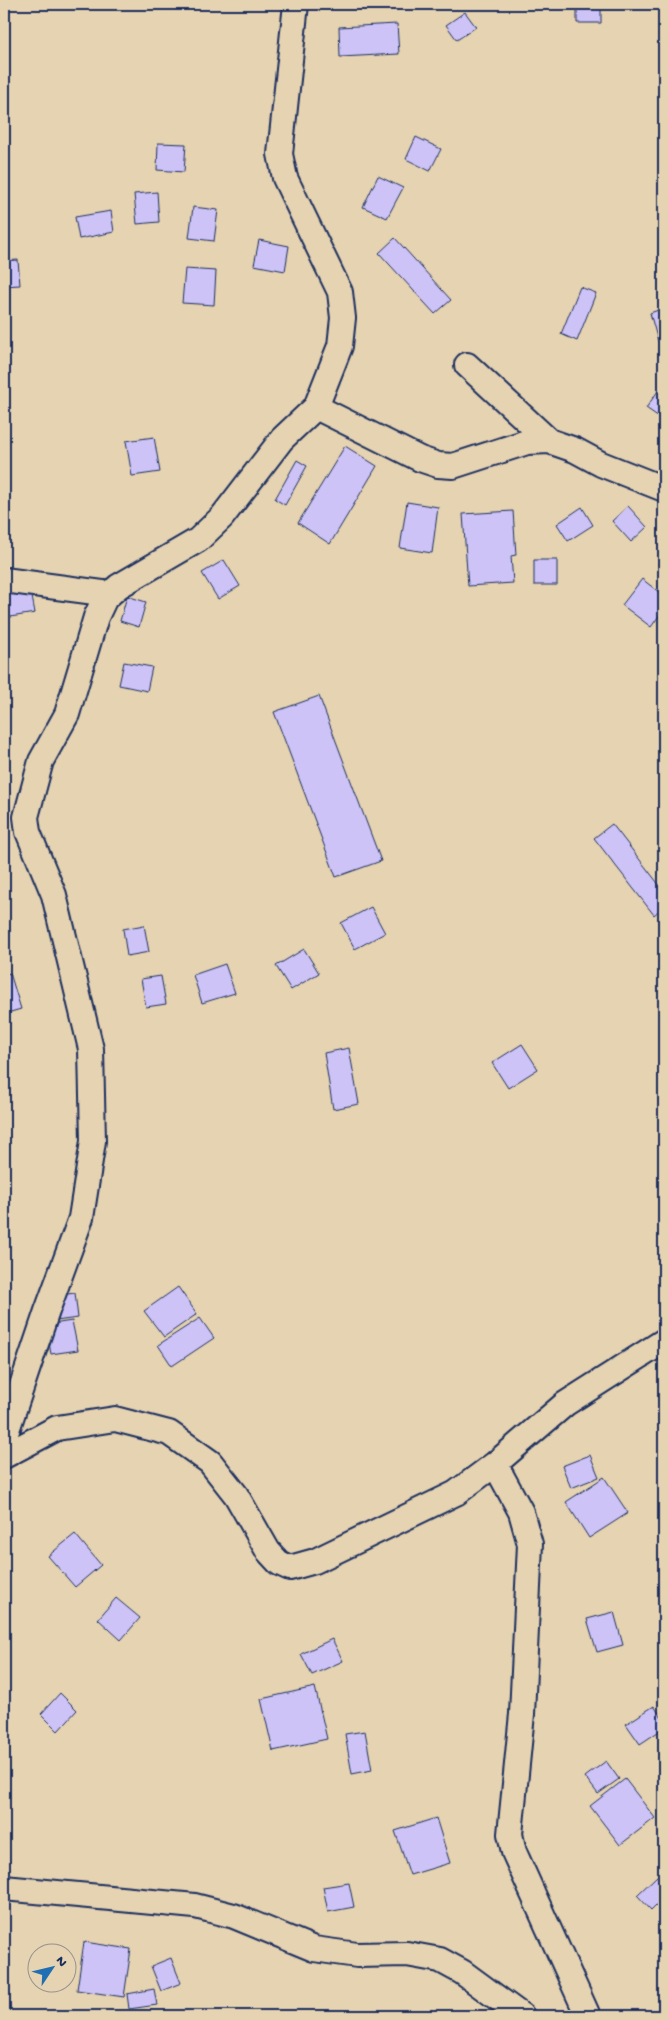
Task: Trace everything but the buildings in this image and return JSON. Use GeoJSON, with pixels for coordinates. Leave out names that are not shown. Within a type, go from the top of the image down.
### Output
{"type":"FeatureCollection","features":[{"type":"Feature","properties":{"kind":"street"},"geometry":{"type":"LineString","coordinates":[[4,1439],[47,1311],[81,1218],[93,1141],[91,1049],[54,895],[28,832],[26,817],[41,762],[67,714],[96,618],[105,598],[198,540],[222,516],[282,439],[316,408],[340,346],[343,318],[340,292],[284,178],[280,154],[296,4]]}},
{"type":"Feature","properties":{"kind":"street"},"geometry":{"type":"LineString","coordinates":[[467,365],[549,441]]}},
{"type":"Feature","properties":{"kind":"street"},"geometry":{"type":"LineString","coordinates":[[316,408],[420,459],[438,465],[453,466],[527,442],[549,441],[575,450],[601,464],[664,489]]}},
{"type":"Feature","properties":{"kind":"street"},"geometry":{"type":"LineString","coordinates":[[4,580],[110,594]]}},
{"type":"Feature","properties":{"kind":"street"},"geometry":{"type":"LineString","coordinates":[[4,1456],[57,1428],[115,1419],[169,1432],[210,1462],[236,1495],[268,1551],[279,1562],[290,1568],[315,1561],[456,1493],[495,1464],[565,1404],[664,1341]]}},
{"type":"Feature","properties":{"kind":"street"},"geometry":{"type":"LineString","coordinates":[[495,1464],[521,1512],[530,1544],[522,1714],[510,1834],[514,1852],[588,2016]]}},
{"type":"Feature","properties":{"kind":"street"},"geometry":{"type":"LineString","coordinates":[[4,1888],[195,1906],[234,1916],[314,1949],[357,1955],[407,1954],[440,1960],[462,1972],[520,2016]]}}]}
